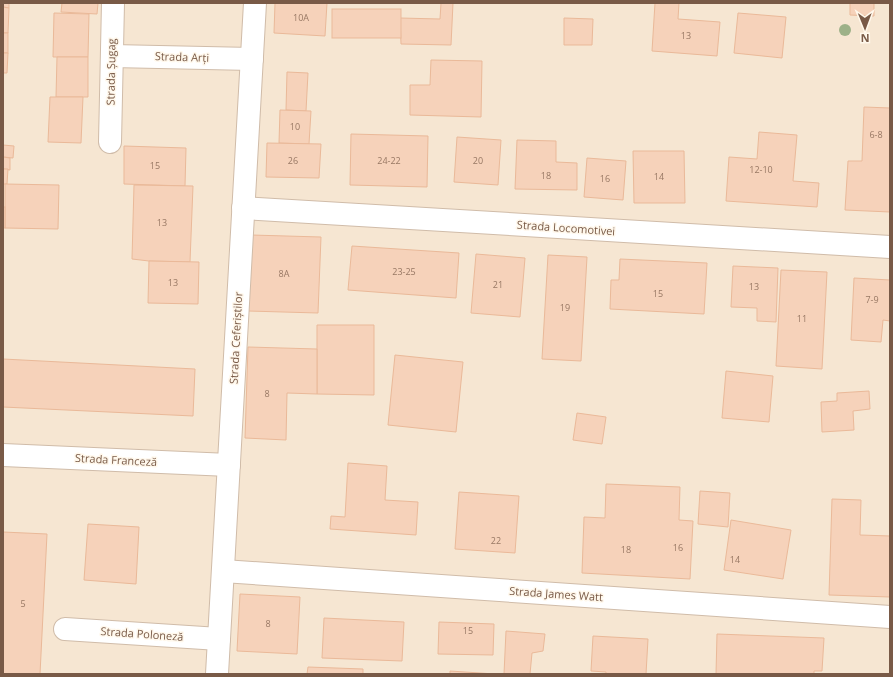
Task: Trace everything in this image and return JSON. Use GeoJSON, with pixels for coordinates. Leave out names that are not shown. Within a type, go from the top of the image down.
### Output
{"type":"FeatureCollection","features":[{"type":"Feature","properties":{"kind":"street","name":"Strada Șugag"},"geometry":{"type":"LineString","coordinates":[[110,142],[113,3]]}},
{"type":"Feature","properties":{"kind":"street","name":"Strada Ceferiștilor"},"geometry":{"type":"LineString","coordinates":[[217,674],[255,3]]}},
{"type":"Feature","properties":{"kind":"street","name":"Strada Arți"},"geometry":{"type":"LineString","coordinates":[[112,56],[252,59]]}},
{"type":"Feature","properties":{"kind":"street","name":"Strada Locomotivei"},"geometry":{"type":"LineString","coordinates":[[243,208],[890,247]]}},
{"type":"Feature","properties":{"kind":"street","name":"Strada Franceză"},"geometry":{"type":"LineString","coordinates":[[3,454],[228,464]]}},
{"type":"Feature","properties":{"kind":"street","name":"Strada James Watt"},"geometry":{"type":"LineString","coordinates":[[223,571],[890,617]]}},
{"type":"Feature","properties":{"kind":"street","name":"Strada Poloneză"},"geometry":{"type":"LineString","coordinates":[[65,629],[219,639]]}},
{"type":"Feature","properties":{"kind":"shaded area"},"geometry":{"type":"Polygon","coordinates":[[[3,3],[890,3],[890,674],[3,674],[3,3]]]}},
{"type":"Feature","properties":{"kind":"building"},"geometry":{"type":"Polygon","coordinates":[[[3,3],[9,3],[9,8],[3,7],[3,3]]]}},
{"type":"Feature","properties":{"kind":"building"},"geometry":{"type":"Polygon","coordinates":[[[62,3],[98,3],[97,14],[61,12],[62,3]]]}},
{"type":"Feature","properties":{"kind":"building"},"geometry":{"type":"Polygon","coordinates":[[[275,3],[327,3],[325,36],[274,33],[275,3]]]}},
{"type":"Feature","properties":{"kind":"building"},"geometry":{"type":"Polygon","coordinates":[[[441,3],[453,3],[451,45],[401,44],[400,18],[440,19],[441,3]]]}},
{"type":"Feature","properties":{"kind":"building"},"geometry":{"type":"Polygon","coordinates":[[[655,3],[679,3],[678,19],[720,22],[717,56],[652,51],[655,3]]]}},
{"type":"Feature","properties":{"kind":"building"},"geometry":{"type":"Polygon","coordinates":[[[850,3],[874,3],[874,16],[850,15],[850,3]]]}},
{"type":"Feature","properties":{"kind":"building"},"geometry":{"type":"Polygon","coordinates":[[[3,7],[9,8],[8,33],[3,33],[3,7]]]}},
{"type":"Feature","properties":{"kind":"building"},"geometry":{"type":"Polygon","coordinates":[[[332,9],[401,9],[401,38],[332,38],[332,9]]]}},
{"type":"Feature","properties":{"kind":"building"},"geometry":{"type":"Polygon","coordinates":[[[54,13],[89,14],[88,57],[53,57],[54,13]]]}},
{"type":"Feature","properties":{"kind":"building"},"geometry":{"type":"Polygon","coordinates":[[[738,13],[786,17],[782,58],[734,53],[738,13]]]}},
{"type":"Feature","properties":{"kind":"building"},"geometry":{"type":"Polygon","coordinates":[[[564,18],[593,19],[592,45],[564,45],[564,18]]]}},
{"type":"Feature","properties":{"kind":"building"},"geometry":{"type":"Polygon","coordinates":[[[3,33],[8,33],[8,53],[3,53],[3,33]]]}},
{"type":"Feature","properties":{"kind":"building"},"geometry":{"type":"Polygon","coordinates":[[[3,53],[8,53],[7,73],[3,73],[3,53]]]}},
{"type":"Feature","properties":{"kind":"building"},"geometry":{"type":"Polygon","coordinates":[[[57,57],[88,57],[88,97],[56,97],[57,57]]]}},
{"type":"Feature","properties":{"kind":"building"},"geometry":{"type":"Polygon","coordinates":[[[431,60],[482,61],[481,117],[410,115],[410,85],[430,85],[431,60]]]}},
{"type":"Feature","properties":{"kind":"building"},"geometry":{"type":"Polygon","coordinates":[[[287,72],[308,73],[306,111],[286,110],[287,72]]]}},
{"type":"Feature","properties":{"kind":"building"},"geometry":{"type":"Polygon","coordinates":[[[50,97],[83,97],[81,143],[48,142],[50,97]]]}},
{"type":"Feature","properties":{"kind":"building"},"geometry":{"type":"Polygon","coordinates":[[[864,107],[890,108],[890,212],[845,210],[848,161],[862,161],[864,107]]]}},
{"type":"Feature","properties":{"kind":"building"},"geometry":{"type":"Polygon","coordinates":[[[280,110],[311,111],[309,144],[279,143],[280,110]]]}},
{"type":"Feature","properties":{"kind":"building"},"geometry":{"type":"Polygon","coordinates":[[[759,132],[797,135],[793,181],[819,183],[817,207],[726,201],[729,157],[757,159],[759,132]]]}},
{"type":"Feature","properties":{"kind":"building"},"geometry":{"type":"Polygon","coordinates":[[[351,134],[428,136],[427,187],[350,185],[351,134]]]}},
{"type":"Feature","properties":{"kind":"building"},"geometry":{"type":"Polygon","coordinates":[[[457,137],[501,140],[498,185],[454,182],[457,137]]]}},
{"type":"Feature","properties":{"kind":"building"},"geometry":{"type":"Polygon","coordinates":[[[517,140],[556,141],[556,162],[577,163],[577,190],[515,189],[517,140]]]}},
{"type":"Feature","properties":{"kind":"building"},"geometry":{"type":"Polygon","coordinates":[[[267,143],[321,144],[319,178],[266,177],[267,143]]]}},
{"type":"Feature","properties":{"kind":"building"},"geometry":{"type":"Polygon","coordinates":[[[3,145],[14,146],[13,158],[3,157],[3,145]]]}},
{"type":"Feature","properties":{"kind":"building"},"geometry":{"type":"Polygon","coordinates":[[[124,146],[186,148],[185,186],[124,184],[124,146]]]}},
{"type":"Feature","properties":{"kind":"building"},"geometry":{"type":"Polygon","coordinates":[[[633,151],[684,151],[685,203],[634,203],[633,151]]]}},
{"type":"Feature","properties":{"kind":"building"},"geometry":{"type":"Polygon","coordinates":[[[3,157],[10,158],[10,170],[3,169],[3,157]]]}},
{"type":"Feature","properties":{"kind":"building"},"geometry":{"type":"Polygon","coordinates":[[[587,158],[626,161],[623,200],[584,197],[587,158]]]}},
{"type":"Feature","properties":{"kind":"building"},"geometry":{"type":"Polygon","coordinates":[[[3,169],[8,169],[7,184],[3,184],[3,169]]]}},
{"type":"Feature","properties":{"kind":"building"},"geometry":{"type":"Polygon","coordinates":[[[5,184],[59,185],[58,229],[5,228],[5,184]]]}},
{"type":"Feature","properties":{"kind":"building"},"geometry":{"type":"Polygon","coordinates":[[[134,185],[193,186],[190,262],[132,259],[134,185]]]}},
{"type":"Feature","properties":{"kind":"building"},"geometry":{"type":"Polygon","coordinates":[[[3,207],[5,207],[5,228],[3,228],[3,207]]]}},
{"type":"Feature","properties":{"kind":"building"},"geometry":{"type":"Polygon","coordinates":[[[251,235],[321,237],[318,313],[248,311],[251,235]]]}},
{"type":"Feature","properties":{"kind":"building"},"geometry":{"type":"Polygon","coordinates":[[[352,246],[459,253],[456,298],[348,290],[352,246]]]}},
{"type":"Feature","properties":{"kind":"building"},"geometry":{"type":"Polygon","coordinates":[[[476,254],[525,258],[520,317],[471,313],[476,254]]]}},
{"type":"Feature","properties":{"kind":"building"},"geometry":{"type":"Polygon","coordinates":[[[548,255],[587,257],[581,361],[542,359],[548,255]]]}},
{"type":"Feature","properties":{"kind":"building"},"geometry":{"type":"Polygon","coordinates":[[[620,259],[707,263],[704,314],[610,309],[611,280],[619,280],[620,259]]]}},
{"type":"Feature","properties":{"kind":"building"},"geometry":{"type":"Polygon","coordinates":[[[149,261],[199,262],[198,304],[148,303],[149,261]]]}},
{"type":"Feature","properties":{"kind":"building"},"geometry":{"type":"Polygon","coordinates":[[[733,266],[778,268],[776,322],[757,321],[757,308],[731,307],[733,266]]]}},
{"type":"Feature","properties":{"kind":"building"},"geometry":{"type":"Polygon","coordinates":[[[781,270],[827,272],[822,369],[776,366],[781,270]]]}},
{"type":"Feature","properties":{"kind":"building"},"geometry":{"type":"Polygon","coordinates":[[[854,278],[890,280],[890,321],[883,320],[881,342],[851,340],[854,278]]]}},
{"type":"Feature","properties":{"kind":"building"},"geometry":{"type":"Polygon","coordinates":[[[317,325],[374,325],[374,395],[317,394],[317,325]]]}},
{"type":"Feature","properties":{"kind":"building"},"geometry":{"type":"Polygon","coordinates":[[[248,347],[317,349],[317,394],[287,393],[286,440],[245,438],[248,347]]]}},
{"type":"Feature","properties":{"kind":"building"},"geometry":{"type":"Polygon","coordinates":[[[395,355],[463,362],[456,432],[388,425],[395,355]]]}},
{"type":"Feature","properties":{"kind":"building"},"geometry":{"type":"Polygon","coordinates":[[[3,359],[195,369],[193,416],[3,407],[3,359]]]}},
{"type":"Feature","properties":{"kind":"building"},"geometry":{"type":"Polygon","coordinates":[[[726,371],[773,376],[769,422],[722,418],[726,371]]]}},
{"type":"Feature","properties":{"kind":"building"},"geometry":{"type":"Polygon","coordinates":[[[869,391],[870,409],[853,411],[854,430],[822,432],[821,402],[837,401],[837,393],[869,391]]]}},
{"type":"Feature","properties":{"kind":"building"},"geometry":{"type":"Polygon","coordinates":[[[577,413],[606,417],[602,444],[573,440],[577,413]]]}},
{"type":"Feature","properties":{"kind":"building"},"geometry":{"type":"Polygon","coordinates":[[[348,463],[387,466],[385,500],[418,502],[416,535],[330,529],[331,516],[345,517],[348,463]]]}},
{"type":"Feature","properties":{"kind":"building"},"geometry":{"type":"Polygon","coordinates":[[[606,484],[680,487],[679,520],[693,521],[690,579],[582,573],[584,517],[605,518],[606,484]]]}},
{"type":"Feature","properties":{"kind":"building"},"geometry":{"type":"Polygon","coordinates":[[[700,491],[730,493],[728,527],[698,524],[700,491]]]}},
{"type":"Feature","properties":{"kind":"building"},"geometry":{"type":"Polygon","coordinates":[[[459,492],[519,496],[515,553],[455,549],[459,492]]]}},
{"type":"Feature","properties":{"kind":"building"},"geometry":{"type":"Polygon","coordinates":[[[832,499],[861,500],[860,535],[890,536],[890,597],[829,595],[832,499]]]}},
{"type":"Feature","properties":{"kind":"building"},"geometry":{"type":"Polygon","coordinates":[[[731,520],[791,530],[783,579],[724,570],[731,520]]]}},
{"type":"Feature","properties":{"kind":"building"},"geometry":{"type":"Polygon","coordinates":[[[88,524],[139,527],[136,584],[84,580],[88,524]]]}},
{"type":"Feature","properties":{"kind":"building"},"geometry":{"type":"Polygon","coordinates":[[[3,532],[47,534],[40,674],[3,674],[3,532]]]}},
{"type":"Feature","properties":{"kind":"building"},"geometry":{"type":"Polygon","coordinates":[[[240,594],[300,597],[297,654],[237,651],[240,594]]]}},
{"type":"Feature","properties":{"kind":"building"},"geometry":{"type":"Polygon","coordinates":[[[324,618],[404,622],[402,661],[322,658],[324,618]]]}},
{"type":"Feature","properties":{"kind":"building"},"geometry":{"type":"Polygon","coordinates":[[[439,622],[494,624],[493,655],[438,654],[439,622]]]}},
{"type":"Feature","properties":{"kind":"building"},"geometry":{"type":"Polygon","coordinates":[[[506,631],[545,634],[543,651],[532,653],[530,674],[504,674],[506,631]]]}},
{"type":"Feature","properties":{"kind":"building"},"geometry":{"type":"Polygon","coordinates":[[[717,634],[824,638],[822,671],[814,671],[814,674],[716,674],[717,634]]]}},
{"type":"Feature","properties":{"kind":"building"},"geometry":{"type":"Polygon","coordinates":[[[593,636],[648,639],[646,674],[606,674],[606,672],[591,671],[593,636]]]}},
{"type":"Feature","properties":{"kind":"building"},"geometry":{"type":"Polygon","coordinates":[[[308,667],[363,669],[363,674],[307,674],[308,667]]]}},
{"type":"Feature","properties":{"kind":"building"},"geometry":{"type":"Polygon","coordinates":[[[450,671],[495,674],[450,674],[450,671]]]}}]}
